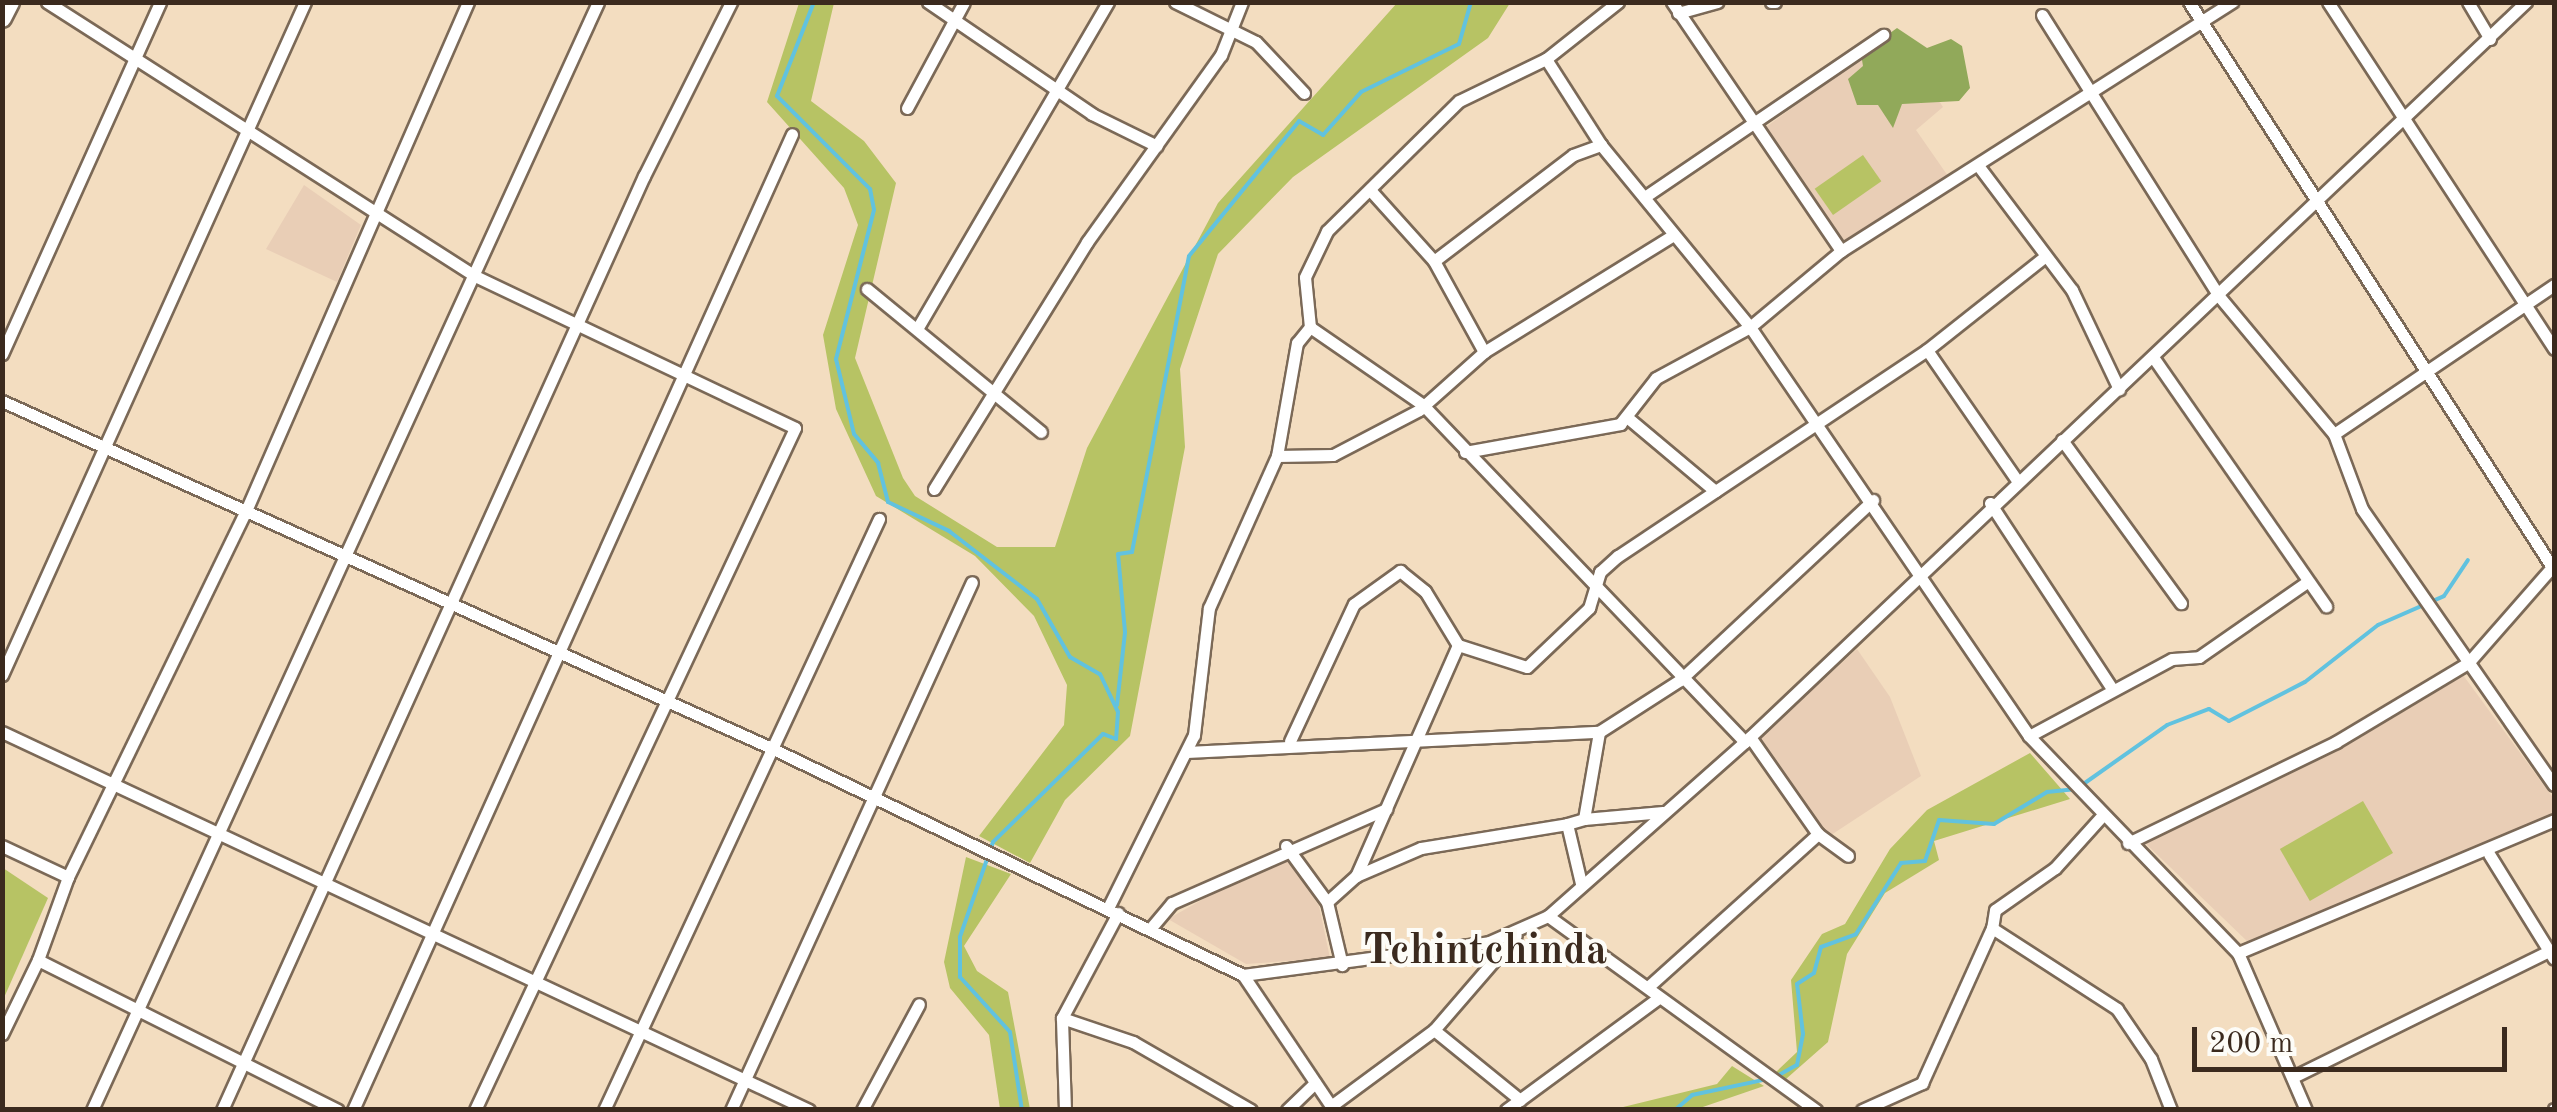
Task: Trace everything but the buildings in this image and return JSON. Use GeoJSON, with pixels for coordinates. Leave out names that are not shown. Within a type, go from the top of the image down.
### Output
{"type":"FeatureCollection","features":[{"type":"Feature","properties":{"kind":"main road"},"geometry":{"type":"LineString","coordinates":[[2,18],[10,2]]}},
{"type":"Feature","properties":{"kind":"street"},"geometry":{"type":"LineString","coordinates":[[46,2],[371,217],[582,330],[690,375],[795,428],[662,698],[476,1110]]}},
{"type":"Feature","properties":{"kind":"street"},"geometry":{"type":"LineString","coordinates":[[2,354],[160,2]]}},
{"type":"Feature","properties":{"kind":"street"},"geometry":{"type":"LineString","coordinates":[[2,676],[243,132],[305,2]]}},
{"type":"Feature","properties":{"kind":"street"},"geometry":{"type":"LineString","coordinates":[[2,1034],[38,960],[68,877],[246,513],[371,217],[468,2]]}},
{"type":"Feature","properties":{"kind":"street"},"geometry":{"type":"LineString","coordinates":[[92,1110],[347,560],[598,2]]}},
{"type":"Feature","properties":{"kind":"street"},"geometry":{"type":"LineString","coordinates":[[222,1110],[322,880],[582,330],[644,176],[731,2]]}},
{"type":"Feature","properties":{"kind":"street"},"geometry":{"type":"LineString","coordinates":[[928,2],[956,16],[1057,86],[1157,146]]}},
{"type":"Feature","properties":{"kind":"street"},"geometry":{"type":"LineString","coordinates":[[907,108],[964,2]]}},
{"type":"Feature","properties":{"kind":"street"},"geometry":{"type":"LineString","coordinates":[[917,329],[1108,2]]}},
{"type":"Feature","properties":{"kind":"street"},"geometry":{"type":"LineString","coordinates":[[1175,2],[1256,42],[1304,94]]}},
{"type":"Feature","properties":{"kind":"street"},"geometry":{"type":"LineString","coordinates":[[934,488],[994,401],[1087,242],[1221,55],[1226,26],[1242,2]]}},
{"type":"Feature","properties":{"kind":"street"},"geometry":{"type":"LineString","coordinates":[[1065,1110],[1062,1018],[1187,752],[1210,657],[1210,608],[1277,456],[1297,343],[1310,328],[1305,277],[1327,231],[1372,191],[1378,174],[1459,101],[1546,59],[1618,2]]}},
{"type":"Feature","properties":{"kind":"street"},"geometry":{"type":"LineString","coordinates":[[1717,2],[1675,8],[1840,251]]}},
{"type":"Feature","properties":{"kind":"street"},"geometry":{"type":"LineString","coordinates":[[2128,843],[2336,742],[2468,663],[2553,568],[2189,2]]}},
{"type":"Feature","properties":{"kind":"street"},"geometry":{"type":"LineString","coordinates":[[1466,452],[1628,418],[1656,378],[1750,326],[1840,251],[1980,168],[2232,2]]}},
{"type":"Feature","properties":{"kind":"street"},"geometry":{"type":"LineString","coordinates":[[2328,2],[2554,348]]}},
{"type":"Feature","properties":{"kind":"street"},"geometry":{"type":"LineString","coordinates":[[2468,2],[2490,39]]}},
{"type":"Feature","properties":{"kind":"street"},"geometry":{"type":"LineString","coordinates":[[1243,976],[1342,965],[1516,934],[1548,916],[1748,739],[1917,570],[2016,479],[2155,360],[2218,295],[2526,2]]}},
{"type":"Feature","properties":{"kind":"street"},"geometry":{"type":"LineString","coordinates":[[2042,15],[2218,295],[2334,434],[2362,508],[2554,785]]}},
{"type":"Feature","properties":{"kind":"street"},"geometry":{"type":"LineString","coordinates":[[1646,196],[1757,126],[1883,35]]}},
{"type":"Feature","properties":{"kind":"street"},"geometry":{"type":"LineString","coordinates":[[1546,59],[1602,145],[1646,196],[1670,237],[1750,326],[1873,500],[2028,736],[2102,817],[2238,953],[2306,1110]]}},
{"type":"Feature","properties":{"kind":"street"},"geometry":{"type":"LineString","coordinates":[[352,1110],[428,929],[690,375],[792,134]]}},
{"type":"Feature","properties":{"kind":"street"},"geometry":{"type":"LineString","coordinates":[[1434,260],[1573,156],[1602,145]]}},
{"type":"Feature","properties":{"kind":"street"},"geometry":{"type":"LineString","coordinates":[[1980,168],[2042,259],[2072,290],[2118,389]]}},
{"type":"Feature","properties":{"kind":"street"},"geometry":{"type":"LineString","coordinates":[[1372,191],[1434,260],[1484,352]]}},
{"type":"Feature","properties":{"kind":"street"},"geometry":{"type":"LineString","coordinates":[[1277,456],[1333,455],[1423,405],[1484,352],[1670,237]]}},
{"type":"Feature","properties":{"kind":"street"},"geometry":{"type":"LineString","coordinates":[[1290,740],[1354,604],[1376,581],[1400,571],[1413,581],[1458,645],[1527,667],[1588,608],[1592,591],[1618,556],[1815,418],[1927,350],[2042,259]]}},
{"type":"Feature","properties":{"kind":"street"},"geometry":{"type":"LineString","coordinates":[[2334,434],[2428,377],[2525,302],[2554,285]]}},
{"type":"Feature","properties":{"kind":"street"},"geometry":{"type":"LineString","coordinates":[[868,289],[994,401],[1041,432]]}},
{"type":"Feature","properties":{"kind":"street"},"geometry":{"type":"LineString","coordinates":[[1310,328],[1423,405],[1592,591],[1680,680],[1748,739],[1818,834],[1848,856]]}},
{"type":"Feature","properties":{"kind":"street"},"geometry":{"type":"LineString","coordinates":[[1927,350],[2016,479]]}},
{"type":"Feature","properties":{"kind":"street"},"geometry":{"type":"LineString","coordinates":[[2155,360],[2304,584],[2326,606]]}},
{"type":"Feature","properties":{"kind":"street"},"geometry":{"type":"LineString","coordinates":[[2,401],[347,560],[769,747],[1243,976],[1332,1108],[1434,1030],[1516,934]]}},
{"type":"Feature","properties":{"kind":"street"},"geometry":{"type":"LineString","coordinates":[[1628,418],[1715,491]]}},
{"type":"Feature","properties":{"kind":"street"},"geometry":{"type":"LineString","coordinates":[[2062,440],[2180,603]]}},
{"type":"Feature","properties":{"kind":"street"},"geometry":{"type":"LineString","coordinates":[[1187,752],[1290,740],[1413,743],[1599,732],[1680,680],[1873,500]]}},
{"type":"Feature","properties":{"kind":"street"},"geometry":{"type":"LineString","coordinates":[[1990,503],[2112,689]]}},
{"type":"Feature","properties":{"kind":"street"},"geometry":{"type":"LineString","coordinates":[[604,1110],[769,747],[879,519]]}},
{"type":"Feature","properties":{"kind":"street"},"geometry":{"type":"LineString","coordinates":[[731,1110],[972,582]]}},
{"type":"Feature","properties":{"kind":"street"},"geometry":{"type":"LineString","coordinates":[[2028,736],[2172,659],[2199,657],[2304,584]]}},
{"type":"Feature","properties":{"kind":"street"},"geometry":{"type":"LineString","coordinates":[[1356,876],[1458,645]]}},
{"type":"Feature","properties":{"kind":"street"},"geometry":{"type":"LineString","coordinates":[[2,732],[535,978],[809,1110]]}},
{"type":"Feature","properties":{"kind":"street"},"geometry":{"type":"LineString","coordinates":[[1584,819],[1599,732]]}},
{"type":"Feature","properties":{"kind":"street"},"geometry":{"type":"LineString","coordinates":[[1150,929],[1172,903],[1286,846],[1386,809]]}},
{"type":"Feature","properties":{"kind":"street"},"geometry":{"type":"LineString","coordinates":[[1328,902],[1356,876],[1420,848],[1584,819],[1663,812]]}},
{"type":"Feature","properties":{"kind":"street"},"geometry":{"type":"LineString","coordinates":[[1862,1110],[1922,1083],[1992,928],[1995,910],[2056,868],[2102,817]]}},
{"type":"Feature","properties":{"kind":"street"},"geometry":{"type":"LineString","coordinates":[[2238,953],[2490,854],[2554,820]]}},
{"type":"Feature","properties":{"kind":"street"},"geometry":{"type":"LineString","coordinates":[[1568,824],[1581,883]]}},
{"type":"Feature","properties":{"kind":"street"},"geometry":{"type":"LineString","coordinates":[[1648,987],[1818,834]]}},
{"type":"Feature","properties":{"kind":"street"},"geometry":{"type":"LineString","coordinates":[[2,846],[68,877]]}},
{"type":"Feature","properties":{"kind":"street"},"geometry":{"type":"LineString","coordinates":[[1286,846],[1328,902],[1342,965]]}},
{"type":"Feature","properties":{"kind":"street"},"geometry":{"type":"LineString","coordinates":[[2292,1078],[2552,955],[2490,854]]}},
{"type":"Feature","properties":{"kind":"street"},"geometry":{"type":"LineString","coordinates":[[1548,916],[1648,987],[1657,1000],[1816,1110]]}},
{"type":"Feature","properties":{"kind":"street"},"geometry":{"type":"LineString","coordinates":[[1992,928],[2116,1009],[2152,1059],[2171,1110]]}},
{"type":"Feature","properties":{"kind":"street"},"geometry":{"type":"LineString","coordinates":[[38,960],[241,1067],[338,1110]]}},
{"type":"Feature","properties":{"kind":"street"},"geometry":{"type":"LineString","coordinates":[[1506,1110],[1657,1000]]}},
{"type":"Feature","properties":{"kind":"street"},"geometry":{"type":"LineString","coordinates":[[862,1110],[919,1004]]}},
{"type":"Feature","properties":{"kind":"street"},"geometry":{"type":"LineString","coordinates":[[1062,1018],[1133,1042],[1251,1110]]}},
{"type":"Feature","properties":{"kind":"street"},"geometry":{"type":"LineString","coordinates":[[1434,1030],[1520,1100]]}},
{"type":"Feature","properties":{"kind":"street"},"geometry":{"type":"LineString","coordinates":[[1287,1110],[1315,1083]]}},
{"type":"Feature","properties":{"kind":"shaded area"},"geometry":{"type":"Polygon","coordinates":[[[1895,32],[1943,107],[1916,130],[1948,176],[1846,244],[1766,127],[1895,32]]]}},
{"type":"Feature","properties":{"kind":"shaded area"},"geometry":{"type":"Polygon","coordinates":[[[304,185],[361,225],[337,282],[266,249],[304,185]]]}},
{"type":"Feature","properties":{"kind":"shaded area"},"geometry":{"type":"Polygon","coordinates":[[[1857,649],[1890,697],[1921,776],[1828,837],[1758,739],[1857,649]]]}},
{"type":"Feature","properties":{"kind":"shaded area"},"geometry":{"type":"Polygon","coordinates":[[[2460,671],[2554,799],[2554,818],[2249,943],[2143,841],[2414,704],[2460,671]]]}},
{"type":"Feature","properties":{"kind":"shaded area"},"geometry":{"type":"Polygon","coordinates":[[[1283,854],[1319,906],[1330,958],[1246,964],[1168,919],[1283,854]]]}},
{"type":"Feature","properties":{"kind":"green space"},"geometry":{"type":"Polygon","coordinates":[[[799,3],[834,3],[811,101],[864,141],[896,183],[855,358],[903,478],[915,496],[997,547],[1055,547],[1087,448],[1218,203],[1397,3],[1510,3],[1488,38],[1293,177],[1218,254],[1180,369],[1185,447],[1130,736],[1065,800],[1030,863],[979,836],[1064,725],[1067,685],[1034,616],[975,556],[876,496],[836,409],[823,335],[858,225],[844,188],[767,102],[799,3]]]}},
{"type":"Feature","properties":{"kind":"green space"},"geometry":{"type":"Polygon","coordinates":[[[1897,28],[1927,48],[1951,39],[1962,46],[1970,88],[1959,101],[1902,104],[1893,128],[1878,105],[1857,105],[1848,79],[1863,66],[1861,54],[1897,28]]]}},
{"type":"Feature","properties":{"kind":"green space"},"geometry":{"type":"Polygon","coordinates":[[[1863,155],[1881,181],[1833,215],[1815,189],[1863,155]]]}},
{"type":"Feature","properties":{"kind":"green space"},"geometry":{"type":"Polygon","coordinates":[[[2030,753],[2070,799],[1934,841],[1939,860],[1885,893],[1847,954],[1828,1042],[1786,1079],[1776,1072],[1797,1052],[1791,980],[1822,934],[1845,924],[1890,849],[1927,810],[2030,753]]]}},
{"type":"Feature","properties":{"kind":"green space"},"geometry":{"type":"Polygon","coordinates":[[[2363,801],[2393,853],[2310,901],[2280,849],[2363,801]]]}},
{"type":"Feature","properties":{"kind":"green space"},"geometry":{"type":"Polygon","coordinates":[[[966,857],[1011,874],[964,946],[977,971],[1008,992],[1030,1109],[1000,1109],[989,1035],[950,988],[944,962],[966,857]]]}},
{"type":"Feature","properties":{"kind":"green space"},"geometry":{"type":"Polygon","coordinates":[[[3,868],[48,898],[3,1000],[3,868]]]}},
{"type":"Feature","properties":{"kind":"green space"},"geometry":{"type":"Polygon","coordinates":[[[1732,1066],[1764,1086],[1697,1109],[1615,1109],[1717,1084],[1732,1066]]]}},
{"type":"Feature","properties":{"kind":"waterway"},"geometry":{"type":"LineString","coordinates":[[814,2],[777,96],[870,189],[874,210],[836,359],[854,434],[878,463],[888,502],[949,531],[1037,599],[1070,657],[1100,674],[1118,712],[1116,739],[1103,734],[993,842],[960,937],[960,977],[1010,1032],[1022,1110]]}},
{"type":"Feature","properties":{"kind":"waterway"},"geometry":{"type":"LineString","coordinates":[[1117,705],[1125,632],[1118,554],[1132,552],[1189,256],[1299,121],[1323,135],[1361,92],[1459,44],[1471,2]]}},
{"type":"Feature","properties":{"kind":"waterway"},"geometry":{"type":"LineString","coordinates":[[2082,785],[2167,725],[2209,709],[2229,721],[2305,682],[2378,625],[2444,596],[2468,560]]}},
{"type":"Feature","properties":{"kind":"waterway"},"geometry":{"type":"LineString","coordinates":[[1777,1076],[1797,1065],[1803,1034],[1797,984],[1814,973],[1821,947],[1856,934],[1901,863],[1925,861],[1939,820],[1994,824],[2047,792],[2074,789]]}},
{"type":"Feature","properties":{"kind":"waterway"},"geometry":{"type":"LineString","coordinates":[[1675,1110],[1692,1095],[1768,1079]]}},
{"type":"Feature","properties":{"kind":"district","name":"Tchintchinda"},"geometry":{"type":"Point","coordinates":[1485,952]}}]}
